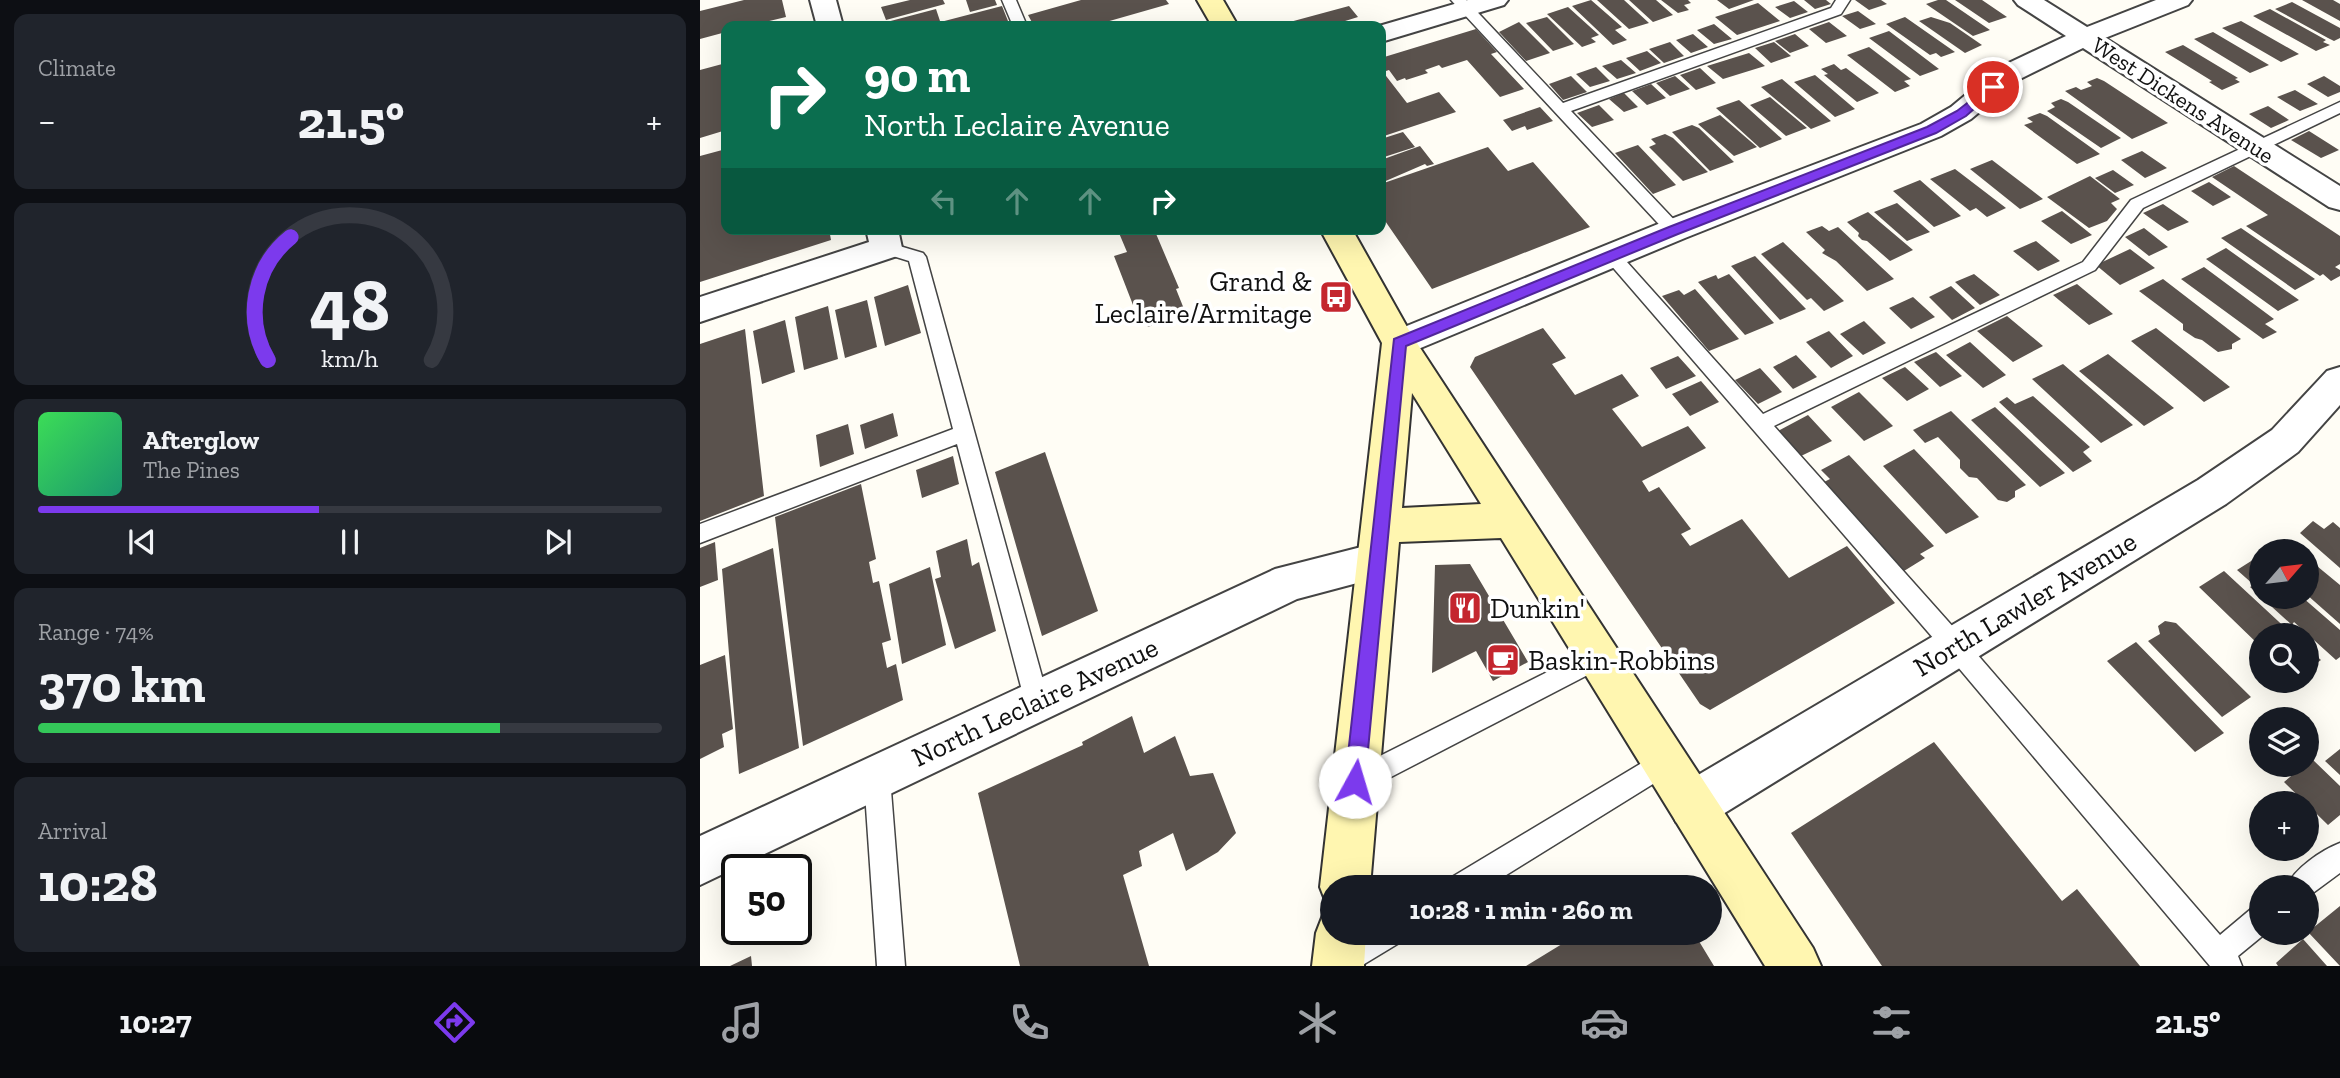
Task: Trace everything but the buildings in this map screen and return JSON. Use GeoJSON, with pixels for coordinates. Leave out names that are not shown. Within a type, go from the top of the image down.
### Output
{"type":"FeatureCollection","features":[{"type":"Feature","properties":{"kind":"main road"},"geometry":{"type":"LineString","coordinates":[[1210,0],[1221,21]]}},
{"type":"Feature","properties":{"kind":"main road"},"geometry":{"type":"LineString","coordinates":[[1339,235],[1399,343],[1795,966]]}},
{"type":"Feature","properties":{"kind":"main road"},"geometry":{"type":"LineString","coordinates":[[1346,875],[1399,343]]}},
{"type":"Feature","properties":{"kind":"main road"},"geometry":{"type":"LineString","coordinates":[[1379,543],[1512,520]]}},
{"type":"Feature","properties":{"kind":"street"},"geometry":{"type":"LineString","coordinates":[[823,0],[829,21]]}},
{"type":"Feature","properties":{"kind":"street"},"geometry":{"type":"LineString","coordinates":[[1386,32],[1462,4],[1495,0]]}},
{"type":"Feature","properties":{"kind":"street","name":"West Dickens Avenue"},"geometry":{"type":"LineString","coordinates":[[2027,0],[2340,200]]}},
{"type":"Feature","properties":{"kind":"street"},"geometry":{"type":"LineString","coordinates":[[1399,343],[1674,230],[1931,130],[1961,113],[2008,74],[2085,37],[2179,0]]}},
{"type":"Feature","properties":{"kind":"street"},"geometry":{"type":"LineString","coordinates":[[700,310],[885,235]]}},
{"type":"Feature","properties":{"kind":"street","name":"North Lawler Avenue"},"geometry":{"type":"LineString","coordinates":[[1693,806],[2212,492],[2285,441],[2340,381]]}},
{"type":"Feature","properties":{"kind":"street","name":"North Leclaire Avenue"},"geometry":{"type":"LineString","coordinates":[[700,861],[1290,582],[1379,543]]}},
{"type":"Feature","properties":{"kind":"lane"},"geometry":{"type":"LineString","coordinates":[[1009,0],[1018,21]]}},
{"type":"Feature","properties":{"kind":"lane"},"geometry":{"type":"LineString","coordinates":[[1560,109],[1822,16],[1836,10],[1843,0]]}},
{"type":"Feature","properties":{"kind":"lane"},"geometry":{"type":"LineString","coordinates":[[1462,4],[1674,230]]}},
{"type":"Feature","properties":{"kind":"lane"},"geometry":{"type":"LineString","coordinates":[[1760,425],[2089,265],[2137,204],[2340,107]]}},
{"type":"Feature","properties":{"kind":"lane"},"geometry":{"type":"LineString","coordinates":[[885,235],[917,257],[1037,702]]}},
{"type":"Feature","properties":{"kind":"lane"},"geometry":{"type":"LineString","coordinates":[[1612,256],[1955,646],[2223,960],[2249,932]]}},
{"type":"Feature","properties":{"kind":"lane"},"geometry":{"type":"LineString","coordinates":[[700,534],[964,432]]}},
{"type":"Feature","properties":{"kind":"lane"},"geometry":{"type":"LineString","coordinates":[[1355,782],[1599,657]]}},
{"type":"Feature","properties":{"kind":"lane"},"geometry":{"type":"LineString","coordinates":[[1481,875],[1665,762]]}},
{"type":"Feature","properties":{"kind":"lane"},"geometry":{"type":"LineString","coordinates":[[877,778],[891,966]]}},
{"type":"Feature","properties":{"kind":"lane"},"geometry":{"type":"LineString","coordinates":[[2315,875],[2340,856]]}},
{"type":"Feature","properties":{"kind":"lane"},"geometry":{"type":"LineString","coordinates":[[1339,954],[1360,945]]}},
{"type":"Feature","properties":{"kind":"place","name":"Grand & Leclaire/Armitage"},"geometry":{"type":"Point","coordinates":[1336,297]}},
{"type":"Feature","properties":{"kind":"place","name":"Dunkin'"},"geometry":{"type":"Point","coordinates":[1465,608]}},
{"type":"Feature","properties":{"kind":"place","name":"Baskin-Robbins"},"geometry":{"type":"Point","coordinates":[1503,660]}},
{"type":"Feature","properties":{"kind":"route"},"geometry":{"type":"LineString","coordinates":[[1355,782],[1399,343],[1674,230],[1931,130],[1961,113],[1993,87]]}}]}
